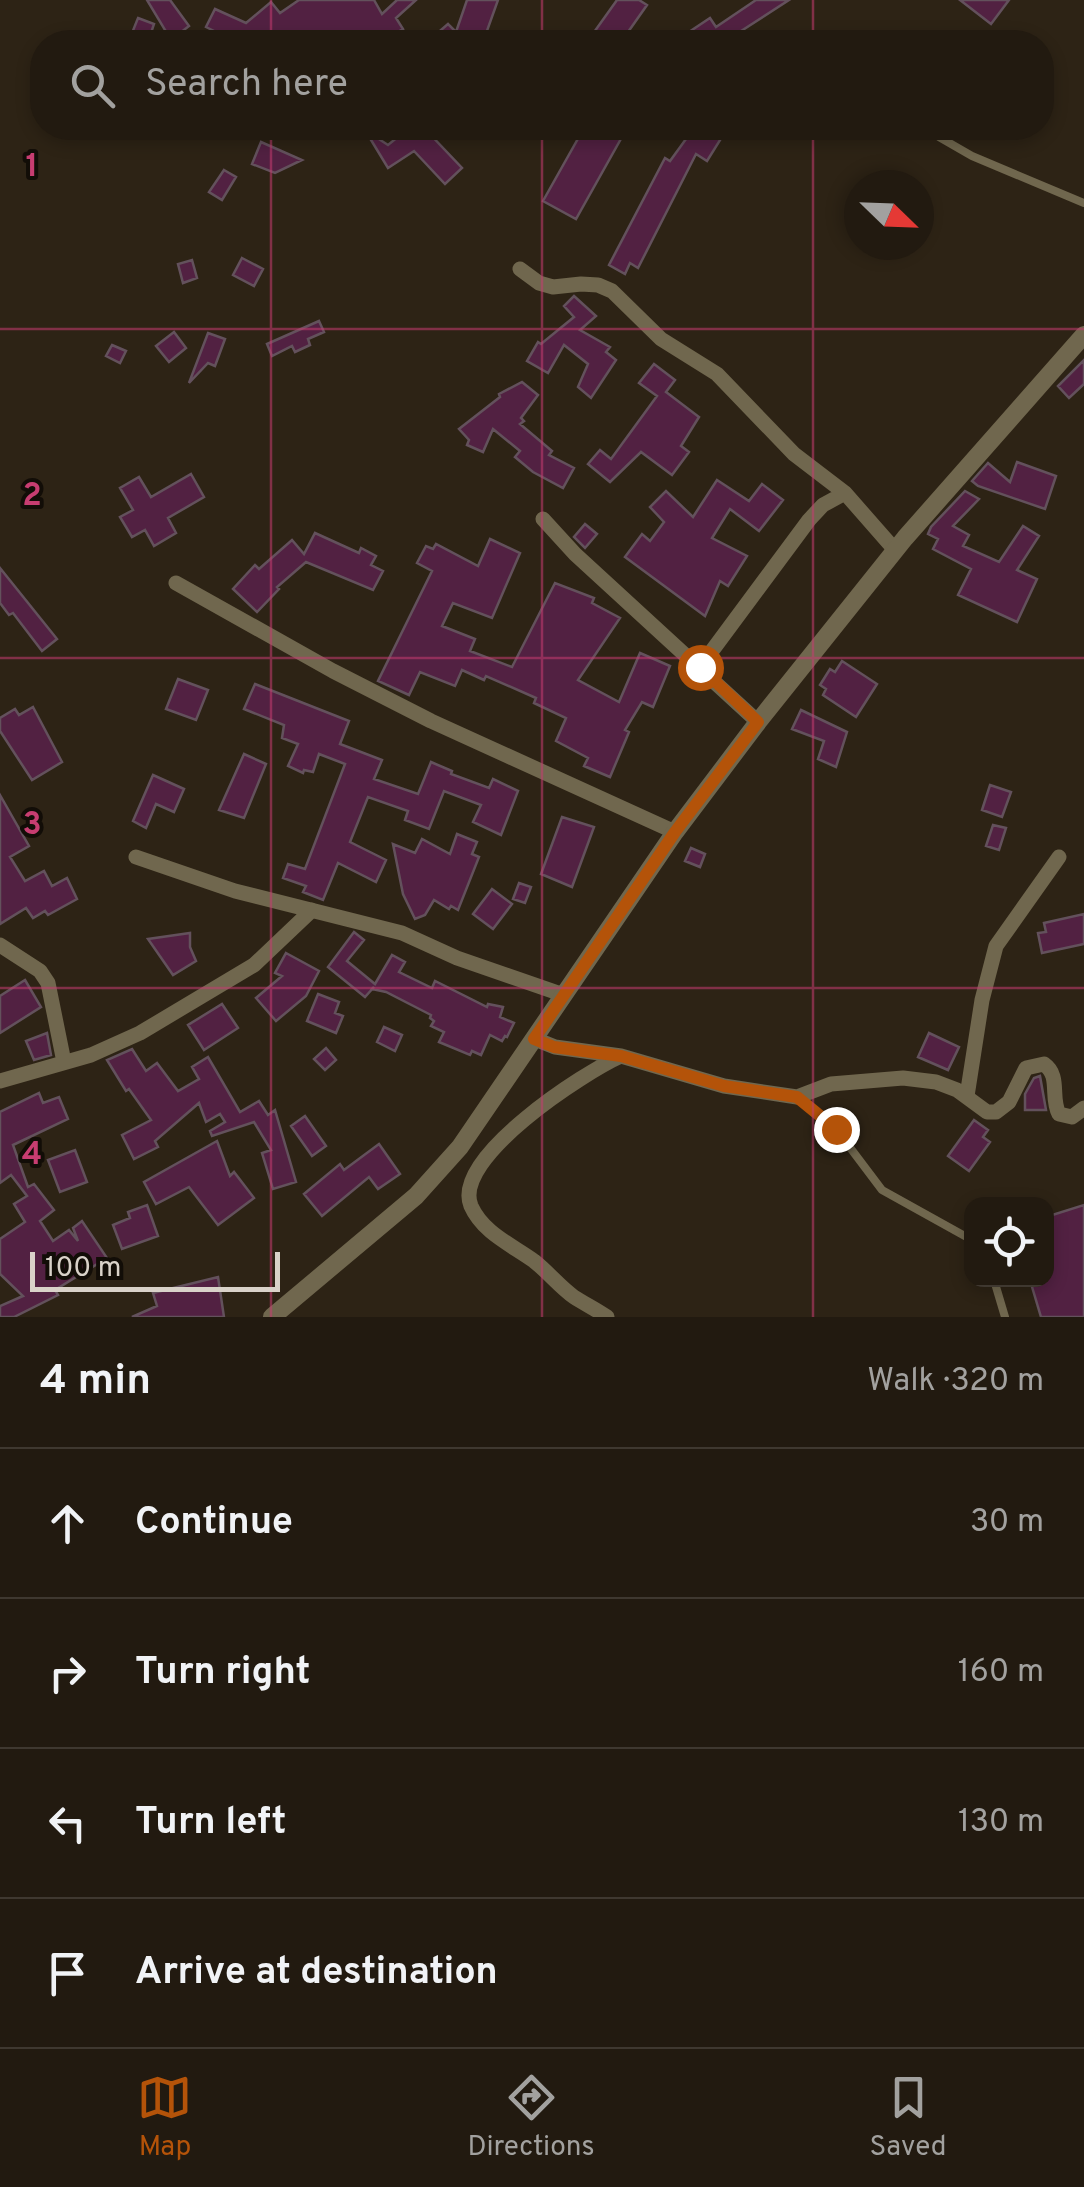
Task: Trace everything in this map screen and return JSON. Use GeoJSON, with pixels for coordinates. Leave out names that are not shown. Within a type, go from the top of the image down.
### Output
{"type":"FeatureCollection","features":[{"type":"Feature","properties":{"kind":"street"},"geometry":{"type":"LineString","coordinates":[[520,269],[539,283],[553,287],[598,285],[612,291],[661,339],[717,374],[794,454],[845,493],[895,550]]}},
{"type":"Feature","properties":{"kind":"street"},"geometry":{"type":"LineString","coordinates":[[272,1317],[416,1196],[460,1148],[675,832],[758,722],[895,550],[1084,335]]}},
{"type":"Feature","properties":{"kind":"street"},"geometry":{"type":"LineString","coordinates":[[700,667],[810,520],[823,505],[845,493]]}},
{"type":"Feature","properties":{"kind":"street"},"geometry":{"type":"LineString","coordinates":[[543,519],[575,554],[758,722]]}},
{"type":"Feature","properties":{"kind":"street"},"geometry":{"type":"LineString","coordinates":[[176,583],[332,671],[431,721],[675,832]]}},
{"type":"Feature","properties":{"kind":"street"},"geometry":{"type":"LineString","coordinates":[[136,857],[235,891],[402,933],[457,958],[564,995]]}},
{"type":"Feature","properties":{"kind":"street"},"geometry":{"type":"LineString","coordinates":[[967,1096],[985,984],[996,946],[1059,857]]}},
{"type":"Feature","properties":{"kind":"street"},"geometry":{"type":"LineString","coordinates":[[0,1081],[91,1055],[140,1033],[254,965],[312,910]]}},
{"type":"Feature","properties":{"kind":"street"},"geometry":{"type":"LineString","coordinates":[[0,945],[40,971],[48,982],[64,1062]]}},
{"type":"Feature","properties":{"kind":"street"},"geometry":{"type":"LineString","coordinates":[[534,1039],[554,1047],[621,1056],[724,1086],[797,1097],[831,1084],[902,1078],[948,1085],[988,1112],[1002,1110],[1026,1068],[1044,1064],[1054,1074],[1059,1114],[1072,1118],[1084,1108]]}},
{"type":"Feature","properties":{"kind":"street"},"geometry":{"type":"LineString","coordinates":[[607,1317],[492,1233],[469,1200],[474,1175],[524,1120],[592,1069],[621,1056]]}},
{"type":"Feature","properties":{"kind":"lane"},"geometry":{"type":"LineString","coordinates":[[944,140],[972,156],[1084,203]]}},
{"type":"Feature","properties":{"kind":"lane"},"geometry":{"type":"LineString","coordinates":[[797,1097],[836,1129],[882,1190],[964,1236]]}},
{"type":"Feature","properties":{"kind":"lane"},"geometry":{"type":"LineString","coordinates":[[996,1287],[1005,1317]]}},
{"type":"Feature","properties":{"kind":"building"},"geometry":{"type":"Polygon","coordinates":[[[147,0],[170,0],[189,26],[184,30],[165,30],[147,0]]]}},
{"type":"Feature","properties":{"kind":"building"},"geometry":{"type":"Polygon","coordinates":[[[299,0],[374,0],[382,14],[397,0],[416,0],[396,18],[401,30],[206,27],[215,9],[246,23],[271,2],[280,13],[299,0]]]}},
{"type":"Feature","properties":{"kind":"building"},"geometry":{"type":"Polygon","coordinates":[[[467,0],[498,0],[487,30],[457,30],[467,0]]]}},
{"type":"Feature","properties":{"kind":"building"},"geometry":{"type":"Polygon","coordinates":[[[617,0],[639,0],[647,5],[629,30],[596,30],[617,0]]]}},
{"type":"Feature","properties":{"kind":"building"},"geometry":{"type":"Polygon","coordinates":[[[756,0],[789,0],[743,30],[692,30],[710,18],[716,27],[756,0]]]}},
{"type":"Feature","properties":{"kind":"building"},"geometry":{"type":"Polygon","coordinates":[[[960,0],[1009,0],[991,24],[960,0]]]}},
{"type":"Feature","properties":{"kind":"building"},"geometry":{"type":"Polygon","coordinates":[[[138,18],[154,24],[152,30],[133,30],[138,18]]]}},
{"type":"Feature","properties":{"kind":"building"},"geometry":{"type":"Polygon","coordinates":[[[371,140],[388,145],[394,140],[435,140],[462,168],[445,184],[414,151],[388,168],[371,140]]]}},
{"type":"Feature","properties":{"kind":"building"},"geometry":{"type":"Polygon","coordinates":[[[577,140],[620,140],[576,219],[543,201],[577,140]]]}},
{"type":"Feature","properties":{"kind":"building"},"geometry":{"type":"Polygon","coordinates":[[[685,140],[720,140],[707,161],[696,154],[638,268],[630,263],[625,274],[609,265],[665,158],[670,161],[685,140]]]}},
{"type":"Feature","properties":{"kind":"building"},"geometry":{"type":"Polygon","coordinates":[[[261,142],[302,160],[275,173],[252,164],[261,142]]]}},
{"type":"Feature","properties":{"kind":"building"},"geometry":{"type":"Polygon","coordinates":[[[224,170],[236,177],[222,200],[209,192],[224,170]]]}},
{"type":"Feature","properties":{"kind":"building"},"geometry":{"type":"Polygon","coordinates":[[[242,258],[263,269],[254,286],[233,275],[242,258]]]}},
{"type":"Feature","properties":{"kind":"building"},"geometry":{"type":"Polygon","coordinates":[[[192,260],[197,278],[183,283],[178,264],[192,260]]]}},
{"type":"Feature","properties":{"kind":"building"},"geometry":{"type":"Polygon","coordinates":[[[574,296],[596,316],[580,330],[610,347],[606,352],[616,360],[591,398],[578,387],[588,364],[564,345],[548,373],[527,361],[538,342],[541,344],[574,317],[564,306],[574,296]]]}},
{"type":"Feature","properties":{"kind":"building"},"geometry":{"type":"Polygon","coordinates":[[[319,321],[324,332],[308,339],[310,345],[295,352],[292,346],[272,356],[267,344],[319,321]]]}},
{"type":"Feature","properties":{"kind":"building"},"geometry":{"type":"Polygon","coordinates":[[[174,332],[186,348],[169,362],[156,346],[174,332]]]}},
{"type":"Feature","properties":{"kind":"building"},"geometry":{"type":"Polygon","coordinates":[[[208,333],[225,339],[215,366],[208,363],[189,383],[208,333]]]}},
{"type":"Feature","properties":{"kind":"building"},"geometry":{"type":"Polygon","coordinates":[[[112,345],[126,351],[120,363],[106,356],[112,345]]]}},
{"type":"Feature","properties":{"kind":"building"},"geometry":{"type":"Polygon","coordinates":[[[1084,360],[1084,384],[1069,398],[1058,386],[1084,360]]]}},
{"type":"Feature","properties":{"kind":"building"},"geometry":{"type":"Polygon","coordinates":[[[654,364],[675,380],[666,392],[699,417],[681,446],[689,452],[672,475],[641,452],[610,482],[588,464],[600,450],[611,459],[657,396],[639,383],[654,364]]]}},
{"type":"Feature","properties":{"kind":"building"},"geometry":{"type":"Polygon","coordinates":[[[522,382],[538,395],[520,424],[552,451],[549,455],[574,468],[563,488],[515,457],[520,451],[493,429],[483,452],[467,445],[469,440],[459,429],[499,394],[522,382]]]}},
{"type":"Feature","properties":{"kind":"building"},"geometry":{"type":"Polygon","coordinates":[[[1017,462],[1056,476],[1045,509],[972,481],[988,463],[1010,482],[1017,462]]]}},
{"type":"Feature","properties":{"kind":"building"},"geometry":{"type":"Polygon","coordinates":[[[191,474],[204,497],[168,518],[176,533],[154,546],[145,530],[132,537],[120,517],[133,510],[120,488],[139,477],[151,497],[191,474]]]}},
{"type":"Feature","properties":{"kind":"building"},"geometry":{"type":"Polygon","coordinates":[[[717,480],[749,501],[762,484],[783,500],[759,531],[730,509],[712,538],[747,556],[728,586],[720,581],[705,616],[625,557],[642,534],[650,541],[664,522],[650,507],[666,491],[693,517],[717,480]]]}},
{"type":"Feature","properties":{"kind":"building"},"geometry":{"type":"Polygon","coordinates":[[[965,491],[979,499],[953,526],[969,535],[963,546],[999,562],[1023,526],[1039,536],[1017,570],[1037,579],[1017,622],[958,595],[971,569],[933,549],[938,539],[928,534],[931,527],[965,491]]]}},
{"type":"Feature","properties":{"kind":"building"},"geometry":{"type":"Polygon","coordinates":[[[585,524],[597,534],[585,548],[574,537],[585,524]]]}},
{"type":"Feature","properties":{"kind":"building"},"geometry":{"type":"Polygon","coordinates":[[[315,533],[359,553],[361,548],[376,556],[371,565],[383,571],[373,590],[306,562],[277,587],[257,612],[233,589],[255,565],[259,569],[292,540],[304,554],[315,533]]]}},
{"type":"Feature","properties":{"kind":"building"},"geometry":{"type":"Polygon","coordinates":[[[490,539],[520,553],[492,618],[453,603],[442,626],[475,639],[470,651],[512,667],[555,583],[594,598],[592,603],[620,618],[578,680],[619,702],[640,653],[670,666],[653,707],[642,702],[625,730],[629,732],[610,777],[584,766],[588,758],[556,741],[566,718],[534,703],[536,698],[486,676],[484,680],[462,670],[455,686],[420,672],[409,695],[378,681],[432,571],[417,563],[426,546],[433,549],[436,544],[478,566],[490,539]]]}},
{"type":"Feature","properties":{"kind":"building"},"geometry":{"type":"Polygon","coordinates":[[[0,568],[57,639],[42,651],[13,613],[9,615],[0,603],[0,568]]]}},
{"type":"Feature","properties":{"kind":"building"},"geometry":{"type":"Polygon","coordinates":[[[842,661],[877,684],[856,717],[823,695],[826,689],[820,685],[830,669],[835,672],[842,661]]]}},
{"type":"Feature","properties":{"kind":"building"},"geometry":{"type":"Polygon","coordinates":[[[178,679],[208,690],[196,720],[166,709],[178,679]]]}},
{"type":"Feature","properties":{"kind":"building"},"geometry":{"type":"Polygon","coordinates":[[[255,684],[349,721],[340,744],[382,760],[374,779],[418,794],[431,762],[489,788],[493,779],[518,791],[501,835],[473,822],[481,805],[444,791],[429,829],[405,820],[408,811],[368,797],[350,842],[386,860],[376,882],[338,863],[323,900],[303,892],[306,886],[283,878],[288,864],[305,869],[345,764],[319,754],[313,772],[303,773],[288,766],[298,744],[282,738],[284,725],[244,709],[255,684]]]}},
{"type":"Feature","properties":{"kind":"building"},"geometry":{"type":"Polygon","coordinates":[[[33,707],[62,762],[32,780],[0,731],[0,718],[15,709],[19,715],[33,707]]]}},
{"type":"Feature","properties":{"kind":"building"},"geometry":{"type":"Polygon","coordinates":[[[801,710],[847,732],[836,767],[818,759],[824,741],[792,729],[801,710]]]}},
{"type":"Feature","properties":{"kind":"building"},"geometry":{"type":"Polygon","coordinates":[[[244,754],[266,764],[244,818],[219,810],[244,754]]]}},
{"type":"Feature","properties":{"kind":"building"},"geometry":{"type":"Polygon","coordinates":[[[153,775],[184,789],[174,812],[156,804],[146,828],[133,821],[153,775]]]}},
{"type":"Feature","properties":{"kind":"building"},"geometry":{"type":"Polygon","coordinates":[[[990,785],[1011,792],[1002,817],[982,810],[990,785]]]}},
{"type":"Feature","properties":{"kind":"building"},"geometry":{"type":"Polygon","coordinates":[[[0,795],[29,846],[10,857],[25,881],[44,871],[52,886],[67,878],[77,899],[48,915],[45,911],[33,918],[26,908],[0,924],[0,795]]]}},
{"type":"Feature","properties":{"kind":"building"},"geometry":{"type":"Polygon","coordinates":[[[562,817],[594,827],[572,887],[541,874],[562,817]]]}},
{"type":"Feature","properties":{"kind":"building"},"geometry":{"type":"Polygon","coordinates":[[[993,825],[1006,828],[999,850],[986,846],[993,825]]]}},
{"type":"Feature","properties":{"kind":"building"},"geometry":{"type":"Polygon","coordinates":[[[457,834],[477,842],[472,854],[479,857],[458,910],[434,900],[425,915],[415,919],[403,894],[393,844],[415,853],[422,839],[450,854],[457,834]]]}},
{"type":"Feature","properties":{"kind":"building"},"geometry":{"type":"Polygon","coordinates":[[[691,848],[705,854],[700,867],[685,861],[691,848]]]}},
{"type":"Feature","properties":{"kind":"building"},"geometry":{"type":"Polygon","coordinates":[[[519,883],[531,887],[525,903],[513,899],[519,883]]]}},
{"type":"Feature","properties":{"kind":"building"},"geometry":{"type":"Polygon","coordinates":[[[492,889],[512,904],[493,929],[473,914],[492,889]]]}},
{"type":"Feature","properties":{"kind":"building"},"geometry":{"type":"Polygon","coordinates":[[[1084,914],[1084,944],[1042,953],[1038,933],[1046,932],[1044,923],[1084,914]]]}},
{"type":"Feature","properties":{"kind":"building"},"geometry":{"type":"Polygon","coordinates":[[[354,932],[364,940],[347,961],[375,984],[392,955],[405,962],[399,972],[432,988],[435,981],[487,1007],[503,1007],[500,1017],[514,1023],[507,1037],[502,1041],[490,1035],[481,1055],[472,1051],[470,1055],[439,1042],[444,1032],[431,1026],[431,1015],[386,992],[372,989],[365,997],[328,967],[354,932]]]}},
{"type":"Feature","properties":{"kind":"building"},"geometry":{"type":"Polygon","coordinates":[[[190,933],[196,961],[173,975],[148,939],[190,933]]]}},
{"type":"Feature","properties":{"kind":"building"},"geometry":{"type":"Polygon","coordinates":[[[286,953],[319,971],[306,996],[276,1021],[256,998],[282,976],[275,973],[286,953]]]}},
{"type":"Feature","properties":{"kind":"building"},"geometry":{"type":"Polygon","coordinates":[[[25,980],[41,1007],[0,1033],[0,996],[25,980]]]}},
{"type":"Feature","properties":{"kind":"building"},"geometry":{"type":"Polygon","coordinates":[[[318,994],[339,1002],[335,1013],[343,1016],[336,1033],[307,1021],[318,994]]]}},
{"type":"Feature","properties":{"kind":"building"},"geometry":{"type":"Polygon","coordinates":[[[222,1004],[238,1028],[204,1050],[188,1025],[222,1004]]]}},
{"type":"Feature","properties":{"kind":"building"},"geometry":{"type":"Polygon","coordinates":[[[384,1027],[402,1035],[395,1051],[377,1042],[384,1027]]]}},
{"type":"Feature","properties":{"kind":"building"},"geometry":{"type":"Polygon","coordinates":[[[47,1033],[51,1055],[34,1060],[26,1041],[47,1033]]]}},
{"type":"Feature","properties":{"kind":"building"},"geometry":{"type":"Polygon","coordinates":[[[929,1033],[959,1047],[948,1070],[918,1057],[929,1033]]]}},
{"type":"Feature","properties":{"kind":"building"},"geometry":{"type":"Polygon","coordinates":[[[326,1048],[336,1060],[325,1070],[314,1059],[326,1048]]]}},
{"type":"Feature","properties":{"kind":"building"},"geometry":{"type":"Polygon","coordinates":[[[132,1049],[146,1071],[157,1063],[178,1091],[199,1079],[192,1067],[208,1057],[240,1112],[259,1101],[268,1115],[275,1110],[296,1182],[273,1189],[262,1153],[271,1150],[254,1122],[212,1136],[210,1131],[225,1122],[220,1114],[206,1122],[199,1103],[155,1141],[158,1147],[134,1159],[122,1135],[151,1120],[129,1089],[126,1091],[107,1060],[132,1049]]]}},
{"type":"Feature","properties":{"kind":"building"},"geometry":{"type":"Polygon","coordinates":[[[1040,1076],[1046,1110],[1025,1110],[1025,1094],[1034,1078],[1040,1076]]]}},
{"type":"Feature","properties":{"kind":"building"},"geometry":{"type":"Polygon","coordinates":[[[39,1093],[43,1103],[59,1097],[68,1119],[13,1145],[28,1187],[34,1184],[54,1210],[40,1221],[53,1241],[69,1230],[78,1241],[73,1228],[82,1221],[107,1258],[55,1290],[58,1295],[14,1317],[0,1317],[0,1306],[23,1296],[0,1274],[0,1239],[25,1222],[14,1204],[27,1196],[11,1175],[0,1183],[0,1112],[39,1093]]]}},
{"type":"Feature","properties":{"kind":"building"},"geometry":{"type":"Polygon","coordinates":[[[305,1116],[326,1146],[312,1156],[291,1126],[305,1116]]]}},
{"type":"Feature","properties":{"kind":"building"},"geometry":{"type":"Polygon","coordinates":[[[974,1120],[988,1130],[983,1137],[990,1142],[969,1171],[948,1156],[974,1120]]]}},
{"type":"Feature","properties":{"kind":"building"},"geometry":{"type":"Polygon","coordinates":[[[217,1141],[230,1176],[234,1172],[254,1198],[218,1225],[189,1187],[156,1204],[144,1182],[217,1141]]]}},
{"type":"Feature","properties":{"kind":"building"},"geometry":{"type":"Polygon","coordinates":[[[379,1144],[400,1174],[378,1189],[369,1177],[322,1216],[304,1194],[340,1164],[344,1170],[379,1144]]]}},
{"type":"Feature","properties":{"kind":"building"},"geometry":{"type":"Polygon","coordinates":[[[75,1150],[87,1182],[60,1192],[48,1160],[75,1150]]]}},
{"type":"Feature","properties":{"kind":"building"},"geometry":{"type":"Polygon","coordinates":[[[147,1205],[158,1236],[122,1249],[113,1225],[130,1218],[128,1212],[147,1205]]]}},
{"type":"Feature","properties":{"kind":"building"},"geometry":{"type":"Polygon","coordinates":[[[1084,1205],[1084,1317],[1041,1317],[1032,1287],[1054,1287],[1054,1214],[1084,1205]]]}},
{"type":"Feature","properties":{"kind":"building"},"geometry":{"type":"Polygon","coordinates":[[[218,1277],[224,1317],[132,1317],[157,1306],[153,1293],[218,1277]]]}},
{"type":"Feature","properties":{"kind":"route"},"geometry":{"type":"LineString","coordinates":[[700,667],[758,722],[675,832],[534,1039],[554,1047],[621,1056],[724,1086],[797,1097],[836,1129]]}}]}
